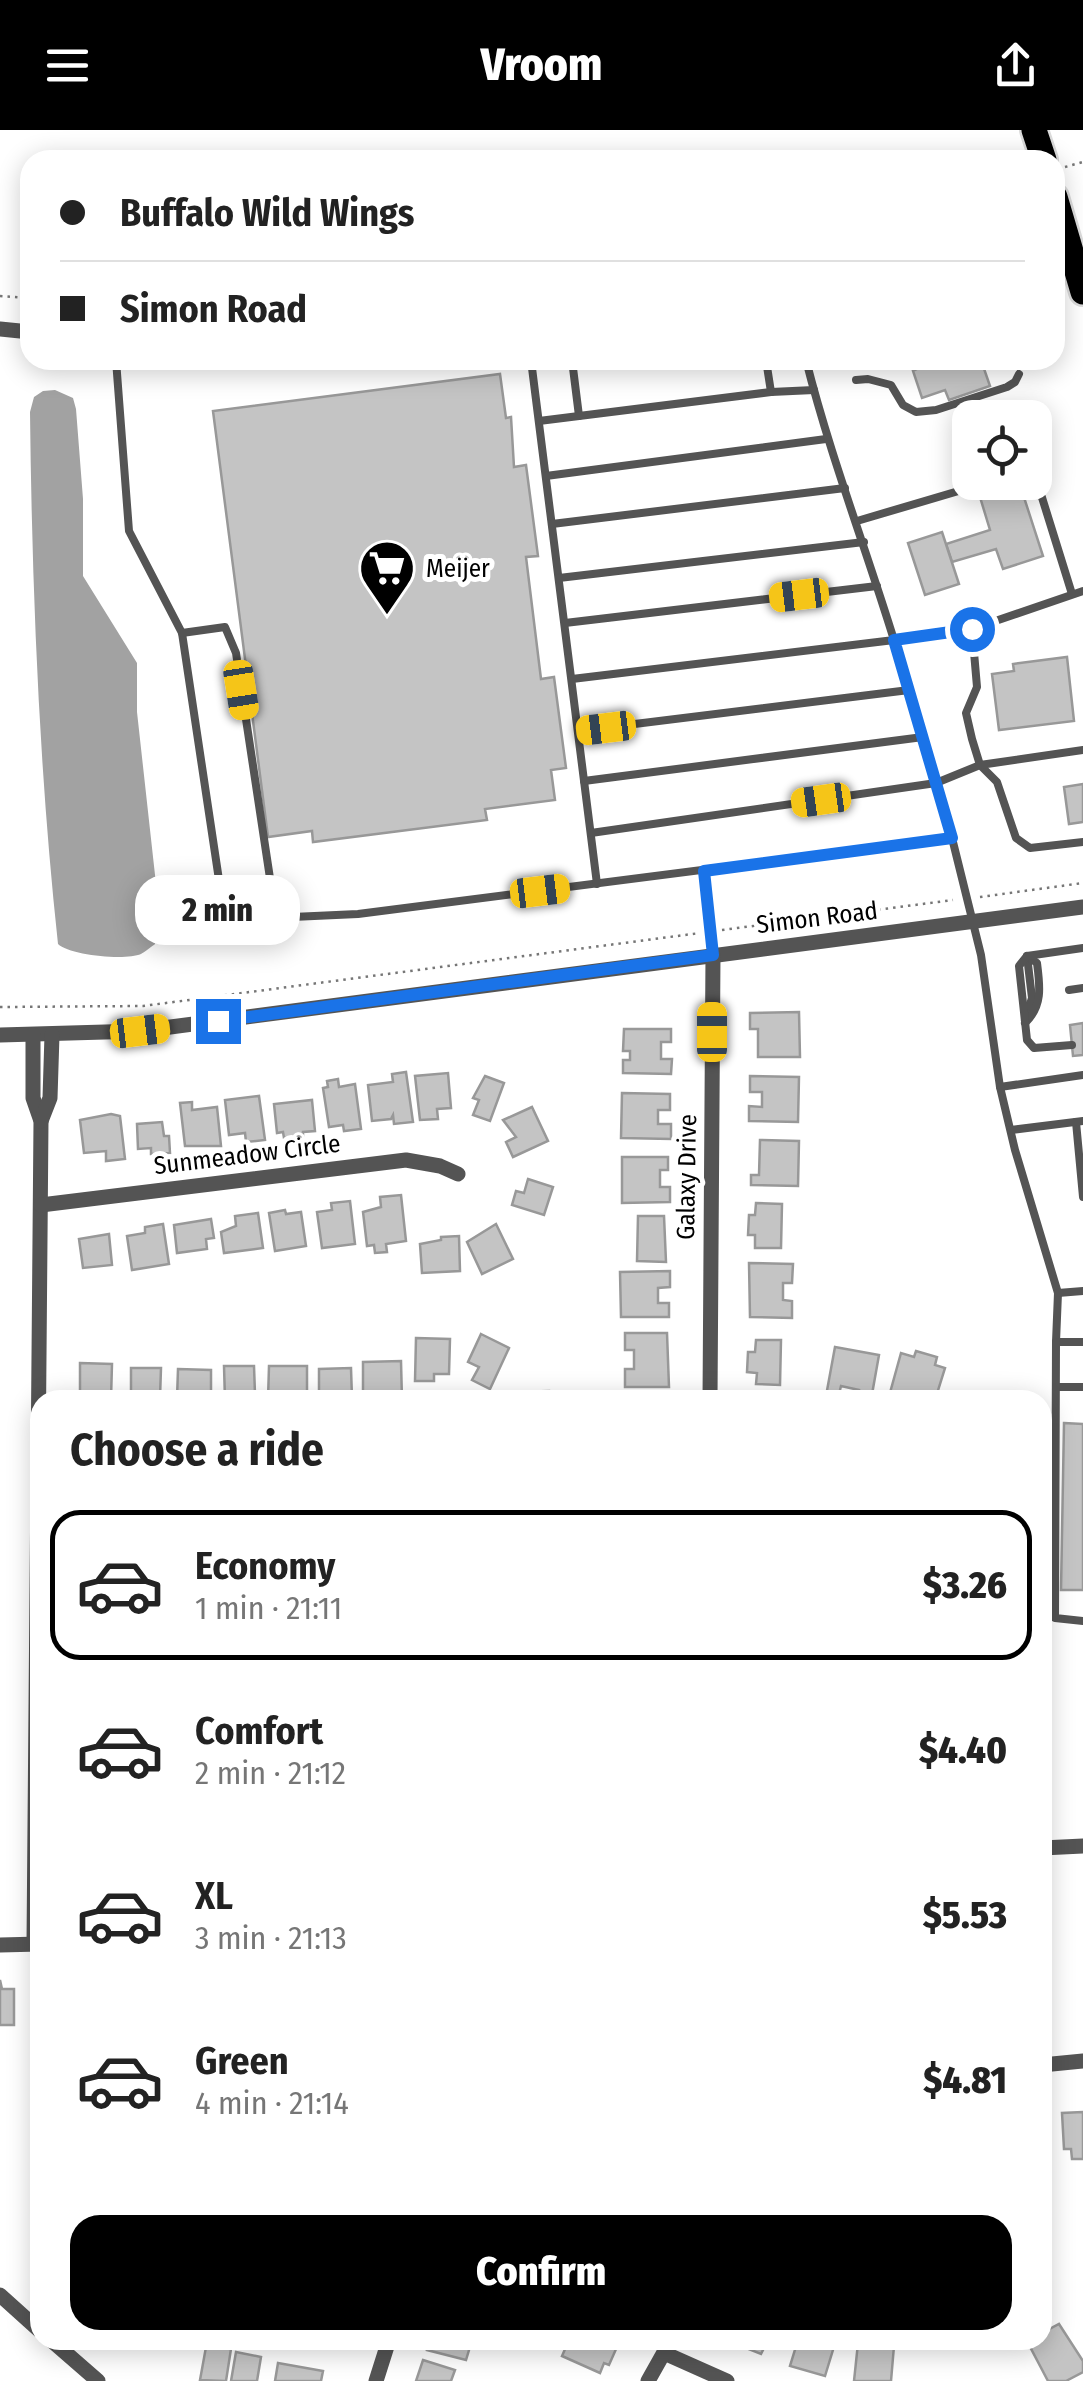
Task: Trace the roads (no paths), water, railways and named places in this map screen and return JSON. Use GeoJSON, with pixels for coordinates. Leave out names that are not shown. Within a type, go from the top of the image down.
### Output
{"type":"FeatureCollection","features":[{"type":"Feature","properties":{"kind":"main road"},"geometry":{"type":"LineString","coordinates":[[1065,238],[1083,292]]}},
{"type":"Feature","properties":{"kind":"street","name":"Simon Road"},"geometry":{"type":"LineString","coordinates":[[0,1035],[140,1031],[1083,907]]}},
{"type":"Feature","properties":{"kind":"street","name":"Galaxy Drive"},"geometry":{"type":"LineString","coordinates":[[710,1390],[713,955]]}},
{"type":"Feature","properties":{"kind":"street"},"geometry":{"type":"LineString","coordinates":[[33,1035],[33,1098],[41,1121],[39,1390]]}},
{"type":"Feature","properties":{"kind":"street"},"geometry":{"type":"LineString","coordinates":[[41,1121],[50,1098],[52,1035]]}},
{"type":"Feature","properties":{"kind":"street","name":"Sunmeadow Circle"},"geometry":{"type":"LineString","coordinates":[[41,1205],[406,1160],[440,1166],[458,1174]]}},
{"type":"Feature","properties":{"kind":"street"},"geometry":{"type":"LineString","coordinates":[[1052,1848],[1083,1846]]}},
{"type":"Feature","properties":{"kind":"street"},"geometry":{"type":"LineString","coordinates":[[0,1945],[30,1944]]}},
{"type":"Feature","properties":{"kind":"street"},"geometry":{"type":"LineString","coordinates":[[1052,2064],[1083,2061]]}},
{"type":"Feature","properties":{"kind":"street"},"geometry":{"type":"LineString","coordinates":[[0,2295],[30,2322]]}},
{"type":"Feature","properties":{"kind":"street"},"geometry":{"type":"LineString","coordinates":[[62,2350],[98,2381]]}},
{"type":"Feature","properties":{"kind":"street"},"geometry":{"type":"LineString","coordinates":[[376,2381],[386,2350]]}},
{"type":"Feature","properties":{"kind":"street"},"geometry":{"type":"LineString","coordinates":[[648,2381],[666,2350]]}},
{"type":"Feature","properties":{"kind":"street"},"geometry":{"type":"LineString","coordinates":[[675,2350],[728,2381]]}},
{"type":"Feature","properties":{"kind":"lane"},"geometry":{"type":"LineString","coordinates":[[117,370],[129,531],[182,633],[225,920],[358,914],[952,838]]}},
{"type":"Feature","properties":{"kind":"lane"},"geometry":{"type":"LineString","coordinates":[[532,370],[597,884]]}},
{"type":"Feature","properties":{"kind":"lane"},"geometry":{"type":"LineString","coordinates":[[574,370],[578,416]]}},
{"type":"Feature","properties":{"kind":"lane"},"geometry":{"type":"LineString","coordinates":[[768,370],[771,392]]}},
{"type":"Feature","properties":{"kind":"lane"},"geometry":{"type":"LineString","coordinates":[[809,370],[826,439],[864,542],[952,838],[982,955],[1000,1087],[1058,1294],[1055,1618],[1083,1621]]}},
{"type":"Feature","properties":{"kind":"lane"},"geometry":{"type":"LineString","coordinates":[[856,380],[868,379],[891,386],[903,405],[924,412],[1008,387],[1019,374]]}},
{"type":"Feature","properties":{"kind":"lane"},"geometry":{"type":"LineString","coordinates":[[540,421],[814,390]]}},
{"type":"Feature","properties":{"kind":"lane"},"geometry":{"type":"LineString","coordinates":[[546,476],[826,439]]}},
{"type":"Feature","properties":{"kind":"lane"},"geometry":{"type":"LineString","coordinates":[[552,524],[845,488]]}},
{"type":"Feature","properties":{"kind":"lane"},"geometry":{"type":"LineString","coordinates":[[857,521],[952,493]]}},
{"type":"Feature","properties":{"kind":"lane"},"geometry":{"type":"LineString","coordinates":[[1043,500],[1072,594]]}},
{"type":"Feature","properties":{"kind":"lane"},"geometry":{"type":"LineString","coordinates":[[559,578],[864,542]]}},
{"type":"Feature","properties":{"kind":"lane"},"geometry":{"type":"LineString","coordinates":[[565,623],[877,586]]}},
{"type":"Feature","properties":{"kind":"lane"},"geometry":{"type":"LineString","coordinates":[[572,679],[972,629],[1083,590]]}},
{"type":"Feature","properties":{"kind":"lane"},"geometry":{"type":"LineString","coordinates":[[182,633],[225,628],[236,652],[276,918]]}},
{"type":"Feature","properties":{"kind":"lane"},"geometry":{"type":"LineString","coordinates":[[972,629],[977,688],[966,713],[980,766],[997,782],[1016,838],[1030,848],[1083,842]]}},
{"type":"Feature","properties":{"kind":"lane"},"geometry":{"type":"LineString","coordinates":[[578,732],[909,690]]}},
{"type":"Feature","properties":{"kind":"lane"},"geometry":{"type":"LineString","coordinates":[[584,781],[923,737]]}},
{"type":"Feature","properties":{"kind":"lane"},"geometry":{"type":"LineString","coordinates":[[591,833],[936,784],[980,766],[1083,750]]}},
{"type":"Feature","properties":{"kind":"lane"},"geometry":{"type":"LineString","coordinates":[[704,871],[713,955]]}},
{"type":"Feature","properties":{"kind":"lane"},"geometry":{"type":"LineString","coordinates":[[1072,1045],[1034,1048],[1027,1040],[1019,966],[1027,956],[1083,948]]}},
{"type":"Feature","properties":{"kind":"lane"},"geometry":{"type":"LineString","coordinates":[[1025,1023],[1035,1014],[1040,991],[1037,963],[1027,956]]}},
{"type":"Feature","properties":{"kind":"lane"},"geometry":{"type":"LineString","coordinates":[[1069,990],[1083,988]]}},
{"type":"Feature","properties":{"kind":"lane"},"geometry":{"type":"LineString","coordinates":[[1000,1087],[1083,1075]]}},
{"type":"Feature","properties":{"kind":"lane"},"geometry":{"type":"LineString","coordinates":[[1010,1130],[1079,1121],[1083,1197]]}},
{"type":"Feature","properties":{"kind":"lane"},"geometry":{"type":"LineString","coordinates":[[1058,1294],[1083,1291]]}},
{"type":"Feature","properties":{"kind":"lane"},"geometry":{"type":"LineString","coordinates":[[1056,1342],[1083,1342]]}},
{"type":"Feature","properties":{"kind":"lane"},"geometry":{"type":"LineString","coordinates":[[1056,1387],[1083,1387]]}},
{"type":"Feature","properties":{"kind":"place","name":"Meijer"},"geometry":{"type":"Point","coordinates":[387,617]}}]}
